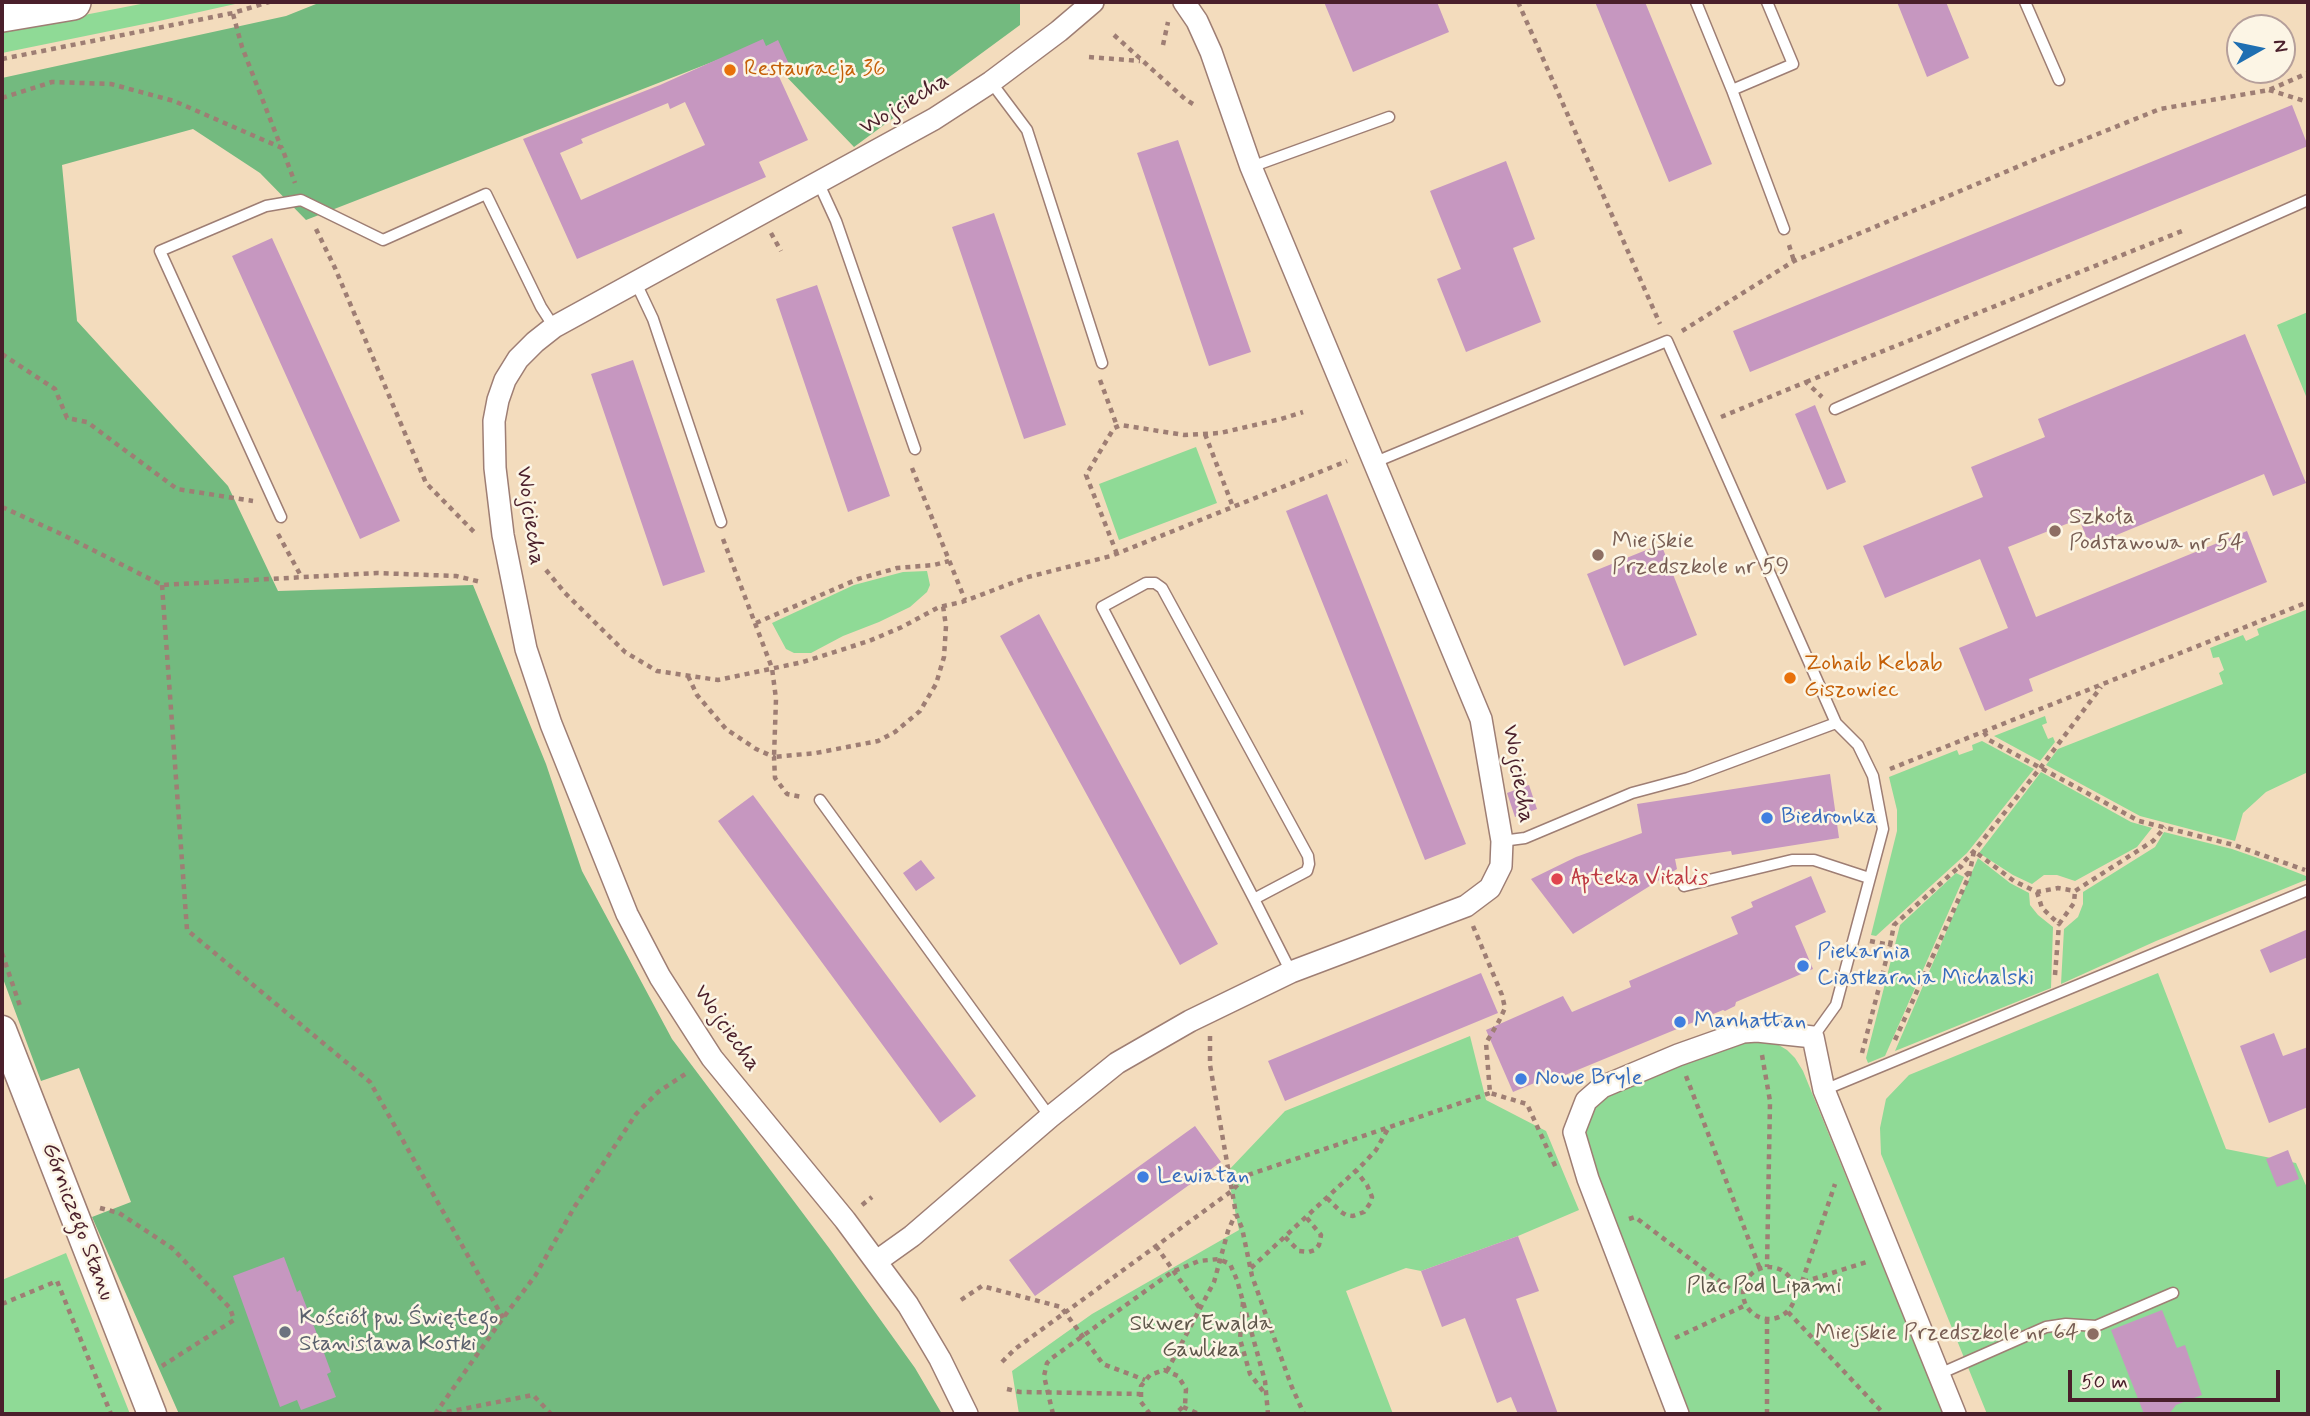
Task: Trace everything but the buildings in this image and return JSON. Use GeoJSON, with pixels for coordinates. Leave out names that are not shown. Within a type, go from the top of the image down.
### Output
{"type":"FeatureCollection","features":[{"type":"Feature","properties":{"kind":"main road"},"geometry":{"type":"LineString","coordinates":[[2,15],[73,2]]}},
{"type":"Feature","properties":{"kind":"street","name":"Wojciecha"},"geometry":{"type":"LineString","coordinates":[[967,1414],[956,1388],[924,1331],[877,1261],[731,1083],[693,1032],[627,914],[607,868],[526,649],[503,535],[495,468],[494,421],[505,380],[518,359],[554,327],[901,139],[991,82],[1093,2]]}},
{"type":"Feature","properties":{"kind":"street","name":"Wojciecha"},"geometry":{"type":"LineString","coordinates":[[877,1261],[912,1236],[1050,1116],[1117,1063],[1210,1011],[1291,972],[1466,906],[1490,888],[1501,866],[1502,841],[1480,719],[1251,167],[1211,52],[1197,21],[1184,2]]}},
{"type":"Feature","properties":{"kind":"street","name":"Górniczego Stanu"},"geometry":{"type":"LineString","coordinates":[[2,1030],[152,1414]]}},
{"type":"Feature","properties":{"kind":"street"},"geometry":{"type":"LineString","coordinates":[[1678,1414],[1588,1180],[1574,1132],[1586,1101],[1602,1087],[1743,1031],[1813,1037],[1824,1090],[1955,1414]]}},
{"type":"Feature","properties":{"kind":"lane"},"geometry":{"type":"LineString","coordinates":[[1696,2],[1784,229]]}},
{"type":"Feature","properties":{"kind":"lane"},"geometry":{"type":"LineString","coordinates":[[1732,90],[1793,64],[1768,2]]}},
{"type":"Feature","properties":{"kind":"lane"},"geometry":{"type":"LineString","coordinates":[[2025,2],[2059,80]]}},
{"type":"Feature","properties":{"kind":"lane"},"geometry":{"type":"LineString","coordinates":[[991,82],[1027,130],[1102,362]]}},
{"type":"Feature","properties":{"kind":"lane"},"geometry":{"type":"LineString","coordinates":[[1251,167],[1389,117]]}},
{"type":"Feature","properties":{"kind":"lane"},"geometry":{"type":"LineString","coordinates":[[820,184],[836,221],[915,449]]}},
{"type":"Feature","properties":{"kind":"lane"},"geometry":{"type":"LineString","coordinates":[[277,520],[160,251],[266,206],[301,200],[383,240],[486,194],[541,307],[554,327]]}},
{"type":"Feature","properties":{"kind":"lane"},"geometry":{"type":"LineString","coordinates":[[1835,409],[2308,200]]}},
{"type":"Feature","properties":{"kind":"lane"},"geometry":{"type":"LineString","coordinates":[[636,283],[653,319],[721,522]]}},
{"type":"Feature","properties":{"kind":"lane"},"geometry":{"type":"LineString","coordinates":[[1371,457],[1667,341],[1836,723],[1858,744],[1873,776],[1883,829],[1836,1005],[1813,1037]]}},
{"type":"Feature","properties":{"kind":"lane"},"geometry":{"type":"LineString","coordinates":[[1254,899],[1307,872],[1308,856],[1162,588],[1155,583],[1146,583],[1102,607],[1291,972]]}},
{"type":"Feature","properties":{"kind":"lane"},"geometry":{"type":"LineString","coordinates":[[1502,841],[1525,838],[1632,793],[1688,778],[1836,723]]}},
{"type":"Feature","properties":{"kind":"lane"},"geometry":{"type":"LineString","coordinates":[[820,800],[1050,1116]]}},
{"type":"Feature","properties":{"kind":"lane"},"geometry":{"type":"LineString","coordinates":[[1684,886],[1792,860],[1814,860],[1869,878]]}},
{"type":"Feature","properties":{"kind":"lane"},"geometry":{"type":"LineString","coordinates":[[1824,1090],[2308,890]]}},
{"type":"Feature","properties":{"kind":"lane"},"geometry":{"type":"LineString","coordinates":[[1937,1375],[2046,1327],[2066,1324],[2095,1326],[2173,1293]]}},
{"type":"Feature","properties":{"kind":"path"},"geometry":{"type":"LineString","coordinates":[[2,59],[233,13],[269,2]]}},
{"type":"Feature","properties":{"kind":"path"},"geometry":{"type":"LineString","coordinates":[[1518,2],[1667,341],[1794,261],[2160,109],[2269,90],[2308,73]]}},
{"type":"Feature","properties":{"kind":"path"},"geometry":{"type":"LineString","coordinates":[[233,13],[242,47],[301,200],[335,268],[426,482],[475,533]]}},
{"type":"Feature","properties":{"kind":"path"},"geometry":{"type":"LineString","coordinates":[[1114,35],[1193,104]]}},
{"type":"Feature","properties":{"kind":"path"},"geometry":{"type":"LineString","coordinates":[[1089,57],[1141,61]]}},
{"type":"Feature","properties":{"kind":"path"},"geometry":{"type":"LineString","coordinates":[[2,98],[52,82],[111,84],[174,101],[282,148]]}},
{"type":"Feature","properties":{"kind":"path"},"geometry":{"type":"LineString","coordinates":[[2269,90],[2308,102]]}},
{"type":"Feature","properties":{"kind":"path"},"geometry":{"type":"LineString","coordinates":[[768,226],[781,251]]}},
{"type":"Feature","properties":{"kind":"path"},"geometry":{"type":"LineString","coordinates":[[1704,424],[2183,231]]}},
{"type":"Feature","properties":{"kind":"path"},"geometry":{"type":"LineString","coordinates":[[2,354],[55,390],[67,418],[88,422],[177,489],[261,502]]}},
{"type":"Feature","properties":{"kind":"path"},"geometry":{"type":"LineString","coordinates":[[1102,362],[1099,375],[1117,426]]}},
{"type":"Feature","properties":{"kind":"path"},"geometry":{"type":"LineString","coordinates":[[1806,382],[1835,409]]}},
{"type":"Feature","properties":{"kind":"path"},"geometry":{"type":"LineString","coordinates":[[1117,426],[1184,435],[1220,433],[1303,412]]}},
{"type":"Feature","properties":{"kind":"path"},"geometry":{"type":"LineString","coordinates":[[1116,554],[1086,475],[1117,426]]}},
{"type":"Feature","properties":{"kind":"path"},"geometry":{"type":"LineString","coordinates":[[1205,434],[1233,507]]}},
{"type":"Feature","properties":{"kind":"path"},"geometry":{"type":"LineString","coordinates":[[915,449],[909,461],[965,600]]}},
{"type":"Feature","properties":{"kind":"path"},"geometry":{"type":"LineString","coordinates":[[546,570],[565,593],[625,652],[657,671],[718,680],[803,662],[869,641],[943,606],[1028,577],[1116,554],[1324,471],[1371,457]]}},
{"type":"Feature","properties":{"kind":"path"},"geometry":{"type":"LineString","coordinates":[[2,507],[162,585],[377,573],[456,576],[481,582]]}},
{"type":"Feature","properties":{"kind":"path"},"geometry":{"type":"LineString","coordinates":[[277,520],[301,576]]}},
{"type":"Feature","properties":{"kind":"path"},"geometry":{"type":"LineString","coordinates":[[721,522],[720,532],[772,668],[776,699],[775,778],[787,794],[820,800]]}},
{"type":"Feature","properties":{"kind":"path"},"geometry":{"type":"LineString","coordinates":[[756,624],[858,579],[897,568],[949,561]]}},
{"type":"Feature","properties":{"kind":"path"},"geometry":{"type":"LineString","coordinates":[[162,585],[187,930],[370,1082],[503,1318]]}},
{"type":"Feature","properties":{"kind":"path"},"geometry":{"type":"LineString","coordinates":[[1873,776],[2308,602]]}},
{"type":"Feature","properties":{"kind":"path"},"geometry":{"type":"LineString","coordinates":[[688,676],[697,695],[726,729],[774,758],[878,741],[895,732],[919,710],[936,684],[944,657],[946,626],[943,606]]}},
{"type":"Feature","properties":{"kind":"path"},"geometry":{"type":"LineString","coordinates":[[1860,1059],[1895,925],[1974,851],[2102,686]]}},
{"type":"Feature","properties":{"kind":"path"},"geometry":{"type":"LineString","coordinates":[[1984,732],[1989,740],[2139,821],[2234,845],[2308,872]]}},
{"type":"Feature","properties":{"kind":"path"},"geometry":{"type":"LineString","coordinates":[[1974,851],[2014,881],[2037,892],[2058,888],[2075,891],[2153,841],[2165,827]]}},
{"type":"Feature","properties":{"kind":"path"},"geometry":{"type":"LineString","coordinates":[[1892,1061],[1890,1053],[1969,876],[1974,851]]}},
{"type":"Feature","properties":{"kind":"path"},"geometry":{"type":"LineString","coordinates":[[1960,866],[1969,876]]}},
{"type":"Feature","properties":{"kind":"path"},"geometry":{"type":"LineString","coordinates":[[2054,995],[2059,924],[2074,903],[2075,891]]}},
{"type":"Feature","properties":{"kind":"path"},"geometry":{"type":"LineString","coordinates":[[2037,892],[2042,908],[2059,924]]}},
{"type":"Feature","properties":{"kind":"path"},"geometry":{"type":"LineString","coordinates":[[1466,906],[1502,995],[1504,1008],[1486,1043],[1490,1093]]}},
{"type":"Feature","properties":{"kind":"path"},"geometry":{"type":"LineString","coordinates":[[1854,937],[1890,945]]}},
{"type":"Feature","properties":{"kind":"path"},"geometry":{"type":"LineString","coordinates":[[1210,1011],[1210,1065],[1236,1214],[1242,1228],[1251,1269],[1304,1414]]}},
{"type":"Feature","properties":{"kind":"path"},"geometry":{"type":"LineString","coordinates":[[1760,1047],[1770,1101],[1767,1267]]}},
{"type":"Feature","properties":{"kind":"path"},"geometry":{"type":"LineString","coordinates":[[1684,1071],[1760,1269]]}},
{"type":"Feature","properties":{"kind":"path"},"geometry":{"type":"LineString","coordinates":[[436,1414],[536,1276],[575,1206],[636,1114],[658,1092],[687,1073]]}},
{"type":"Feature","properties":{"kind":"path"},"geometry":{"type":"LineString","coordinates":[[1002,1362],[1065,1311],[1233,1190],[1245,1176],[1490,1093],[1527,1104],[1566,1189],[1588,1180]]}},
{"type":"Feature","properties":{"kind":"path"},"geometry":{"type":"LineString","coordinates":[[1251,1269],[1356,1171],[1376,1150],[1389,1127]]}},
{"type":"Feature","properties":{"kind":"path"},"geometry":{"type":"LineString","coordinates":[[1327,1198],[1346,1215],[1353,1216],[1364,1212],[1372,1197],[1356,1171]]}},
{"type":"Feature","properties":{"kind":"path"},"geometry":{"type":"LineString","coordinates":[[1802,1283],[1835,1182],[1842,1178]]}},
{"type":"Feature","properties":{"kind":"path"},"geometry":{"type":"LineString","coordinates":[[91,1205],[119,1213],[172,1248],[230,1308],[234,1320],[155,1371]]}},
{"type":"Feature","properties":{"kind":"path"},"geometry":{"type":"LineString","coordinates":[[1167,1371],[1214,1282],[1228,1231],[1236,1214]]}},
{"type":"Feature","properties":{"kind":"path"},"geometry":{"type":"LineString","coordinates":[[1285,1237],[1299,1251],[1315,1250],[1321,1235],[1306,1217]]}},
{"type":"Feature","properties":{"kind":"path"},"geometry":{"type":"LineString","coordinates":[[1625,1220],[1635,1217],[1734,1292],[1744,1294]]}},
{"type":"Feature","properties":{"kind":"path"},"geometry":{"type":"LineString","coordinates":[[1156,1246],[1200,1310]]}},
{"type":"Feature","properties":{"kind":"path"},"geometry":{"type":"LineString","coordinates":[[1794,1285],[1875,1259]]}},
{"type":"Feature","properties":{"kind":"path"},"geometry":{"type":"LineString","coordinates":[[1053,1414],[1044,1376],[1047,1363],[1174,1271],[1199,1261],[1221,1260],[1230,1264],[1233,1269],[1243,1299],[1268,1399],[1268,1414]]}},
{"type":"Feature","properties":{"kind":"path"},"geometry":{"type":"LineString","coordinates":[[1767,1267],[1779,1268],[1788,1275],[1794,1285],[1795,1299],[1788,1312],[1778,1318],[1767,1319],[1755,1315],[1746,1305],[1745,1283],[1751,1274],[1767,1267]]}},
{"type":"Feature","properties":{"kind":"path"},"geometry":{"type":"LineString","coordinates":[[2,1304],[57,1281],[111,1414]]}},
{"type":"Feature","properties":{"kind":"path"},"geometry":{"type":"LineString","coordinates":[[961,1300],[982,1286],[1061,1307],[1107,1367],[1144,1380]]}},
{"type":"Feature","properties":{"kind":"path"},"geometry":{"type":"LineString","coordinates":[[1243,1299],[1240,1339],[1250,1374],[1268,1399]]}},
{"type":"Feature","properties":{"kind":"path"},"geometry":{"type":"LineString","coordinates":[[1671,1340],[1746,1305]]}},
{"type":"Feature","properties":{"kind":"path"},"geometry":{"type":"LineString","coordinates":[[1788,1312],[1884,1414]]}},
{"type":"Feature","properties":{"kind":"path"},"geometry":{"type":"LineString","coordinates":[[1767,1319],[1767,1414]]}},
{"type":"Feature","properties":{"kind":"path"},"geometry":{"type":"LineString","coordinates":[[1150,1414],[1144,1409],[1140,1394],[1144,1380],[1156,1371],[1167,1371],[1183,1381],[1187,1396],[1183,1407],[1175,1414]]}},
{"type":"Feature","properties":{"kind":"path"},"geometry":{"type":"LineString","coordinates":[[1007,1389],[1020,1392],[1140,1394]]}},
{"type":"Feature","properties":{"kind":"path"},"geometry":{"type":"LineString","coordinates":[[436,1414],[533,1395],[551,1414]]}},
{"type":"Feature","properties":{"kind":"path"},"geometry":{"type":"LineString","coordinates":[[1183,1407],[1199,1414]]}},
{"type":"Feature","properties":{"kind":"green space"},"geometry":{"type":"Polygon","coordinates":[[[151,2],[244,2],[2,53],[2,31],[151,2]]]}},
{"type":"Feature","properties":{"kind":"green space"},"geometry":{"type":"Polygon","coordinates":[[[321,2],[1020,2],[1020,25],[854,147],[756,45],[306,220],[260,173],[193,129],[62,165],[77,321],[228,486],[278,591],[473,585],[546,764],[582,871],[672,1039],[829,1248],[915,1368],[942,1414],[179,1414],[92,1217],[131,1202],[79,1068],[41,1081],[2,976],[2,78],[286,16],[321,2]]]}},
{"type":"Feature","properties":{"kind":"green space"},"geometry":{"type":"Polygon","coordinates":[[[2308,312],[2308,401],[2277,325],[2308,312]]]}},
{"type":"Feature","properties":{"kind":"green space"},"geometry":{"type":"Polygon","coordinates":[[[1196,447],[1217,503],[1119,540],[1099,484],[1196,447]]]}},
{"type":"Feature","properties":{"kind":"green space"},"geometry":{"type":"Polygon","coordinates":[[[927,571],[930,585],[927,592],[910,607],[811,653],[794,653],[786,649],[772,623],[854,585],[903,572],[927,571]]]}},
{"type":"Feature","properties":{"kind":"green space"},"geometry":{"type":"Polygon","coordinates":[[[2308,609],[2308,772],[2266,792],[2243,813],[2235,841],[2140,816],[2046,765],[2058,749],[2223,684],[2219,673],[2224,670],[2219,657],[2213,658],[2210,648],[2243,635],[2246,641],[2259,635],[2257,629],[2308,609]]]}},
{"type":"Feature","properties":{"kind":"green space"},"geometry":{"type":"Polygon","coordinates":[[[2045,716],[2047,723],[2042,725],[2048,739],[2053,737],[2055,742],[2040,761],[1994,736],[2045,716]]]}},
{"type":"Feature","properties":{"kind":"green space"},"geometry":{"type":"Polygon","coordinates":[[[1982,741],[2034,769],[1967,853],[1876,936],[1871,935],[1897,831],[1897,810],[1889,777],[1957,750],[1959,755],[1973,750],[1972,745],[1982,741]]]}},
{"type":"Feature","properties":{"kind":"green space"},"geometry":{"type":"Polygon","coordinates":[[[2041,772],[2131,822],[2152,828],[2137,847],[2075,881],[2057,875],[2044,875],[2032,884],[2013,875],[1979,853],[2041,772]]]}},
{"type":"Feature","properties":{"kind":"green space"},"geometry":{"type":"Polygon","coordinates":[[[2164,832],[2232,849],[2308,879],[2156,941],[2061,984],[2064,929],[2078,917],[2083,904],[2083,892],[2155,847],[2164,832]]]}},
{"type":"Feature","properties":{"kind":"green space"},"geometry":{"type":"Polygon","coordinates":[[[1978,858],[2010,883],[2029,893],[2030,905],[2053,927],[2051,988],[1895,1051],[1978,858]]]}},
{"type":"Feature","properties":{"kind":"green space"},"geometry":{"type":"Polygon","coordinates":[[[1956,873],[1964,877],[1885,1056],[1868,1063],[1866,1058],[1900,925],[1956,873]]]}},
{"type":"Feature","properties":{"kind":"green space"},"geometry":{"type":"Polygon","coordinates":[[[2158,973],[2226,1149],[2296,1163],[2308,1190],[2308,1414],[1987,1414],[1881,1154],[1880,1128],[1886,1099],[1909,1075],[2158,973]]]}},
{"type":"Feature","properties":{"kind":"green space","name":"Skwer Ewalda Gawlika"},"geometry":{"type":"Polygon","coordinates":[[[1470,1036],[1486,1100],[1546,1131],[1579,1210],[1518,1236],[1421,1271],[1406,1268],[1346,1291],[1393,1414],[1019,1414],[1012,1371],[1092,1314],[1239,1230],[1227,1172],[1285,1111],[1470,1036]]]}},
{"type":"Feature","properties":{"kind":"green space","name":"Plac Pod Lipami"},"geometry":{"type":"Polygon","coordinates":[[[1755,1040],[1777,1044],[1787,1050],[1803,1071],[1943,1414],[1686,1414],[1582,1139],[1589,1113],[1602,1098],[1739,1042],[1755,1040]]]}},
{"type":"Feature","properties":{"kind":"green space"},"geometry":{"type":"Polygon","coordinates":[[[66,1253],[130,1414],[2,1414],[2,1280],[66,1253]]]}},
{"type":"Feature","properties":{"kind":"place","name":"Restauracja 36"},"geometry":{"type":"Point","coordinates":[730,70]}},
{"type":"Feature","properties":{"kind":"place","name":"Szkoła Podstawowa nr 54"},"geometry":{"type":"Point","coordinates":[2055,531]}},
{"type":"Feature","properties":{"kind":"place","name":"Miejskie Przedszkole nr 59"},"geometry":{"type":"Point","coordinates":[1598,555]}},
{"type":"Feature","properties":{"kind":"place","name":"Zohaib Kebab Giszowiec"},"geometry":{"type":"Point","coordinates":[1790,678]}},
{"type":"Feature","properties":{"kind":"place","name":"Biedronka"},"geometry":{"type":"Point","coordinates":[1767,818]}},
{"type":"Feature","properties":{"kind":"place","name":"Apteka Vitalis"},"geometry":{"type":"Point","coordinates":[1557,879]}},
{"type":"Feature","properties":{"kind":"place","name":"Piekarnia Ciastkarnia Michalski"},"geometry":{"type":"Point","coordinates":[1803,966]}},
{"type":"Feature","properties":{"kind":"place","name":"Manhattan"},"geometry":{"type":"Point","coordinates":[1680,1022]}},
{"type":"Feature","properties":{"kind":"place","name":"Nowe Bryle"},"geometry":{"type":"Point","coordinates":[1521,1079]}},
{"type":"Feature","properties":{"kind":"place","name":"Lewiatan"},"geometry":{"type":"Point","coordinates":[1143,1177]}},
{"type":"Feature","properties":{"kind":"place","name":"Kościół pw. Świętego Stanisława Kostki"},"geometry":{"type":"Point","coordinates":[285,1332]}},
{"type":"Feature","properties":{"kind":"place","name":"Miejskie Przedszkole nr 64"},"geometry":{"type":"Point","coordinates":[2093,1334]}}]}
